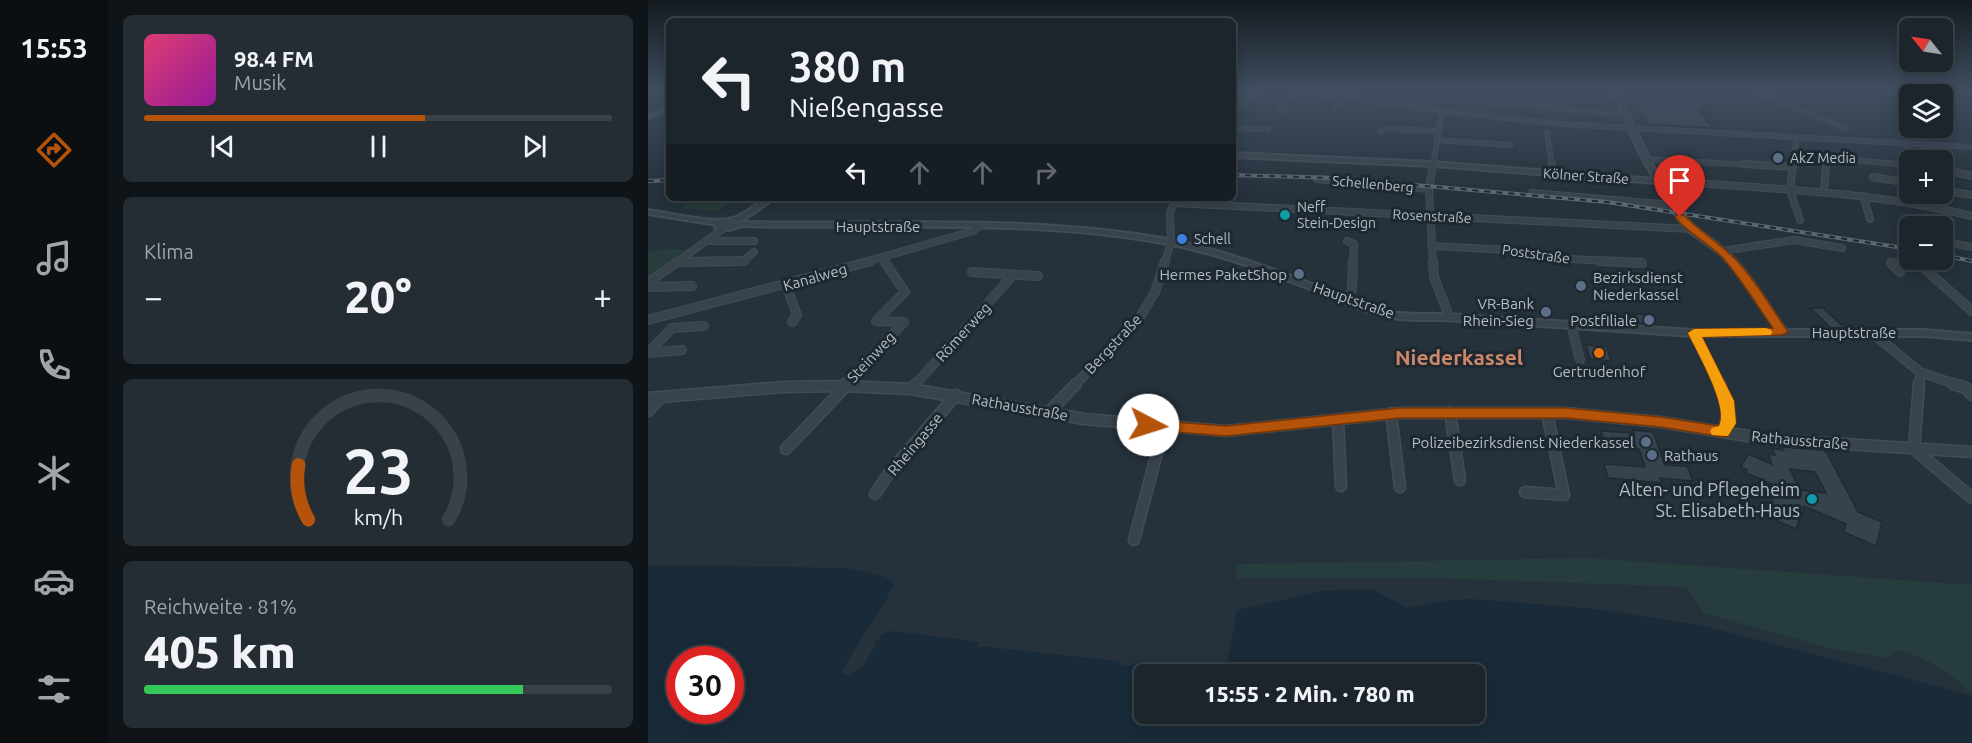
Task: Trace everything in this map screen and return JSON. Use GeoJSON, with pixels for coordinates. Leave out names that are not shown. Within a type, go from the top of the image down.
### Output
{"type":"FeatureCollection","features":[{"type":"Feature","properties":{"kind":"street","name":"Schellenberg"},"geometry":{"type":"LineString","coordinates":[[1439,125],[1429,189],[1434,277],[1447,311],[1446,317]]}},
{"type":"Feature","properties":{"kind":"street"},"geometry":{"type":"LineString","coordinates":[[1586,125],[1972,147]]}},
{"type":"Feature","properties":{"kind":"street"},"geometry":{"type":"LineString","coordinates":[[1630,125],[1645,159],[1672,205],[1691,229],[1722,251],[1737,267],[1782,332]]}},
{"type":"Feature","properties":{"kind":"street"},"geometry":{"type":"LineString","coordinates":[[1832,125],[1846,129]]}},
{"type":"Feature","properties":{"kind":"street"},"geometry":{"type":"LineString","coordinates":[[1236,128],[1268,129]]}},
{"type":"Feature","properties":{"kind":"street"},"geometry":{"type":"LineString","coordinates":[[1380,132],[1386,129],[1438,131]]}},
{"type":"Feature","properties":{"kind":"street"},"geometry":{"type":"LineString","coordinates":[[1547,133],[1553,173]]}},
{"type":"Feature","properties":{"kind":"street"},"geometry":{"type":"LineString","coordinates":[[1797,138],[1790,190],[1800,220]]}},
{"type":"Feature","properties":{"kind":"street"},"geometry":{"type":"LineString","coordinates":[[1437,140],[1510,145]]}},
{"type":"Feature","properties":{"kind":"street"},"geometry":{"type":"LineString","coordinates":[[1906,144],[1907,150]]}},
{"type":"Feature","properties":{"kind":"street","name":"Kölner Straße"},"geometry":{"type":"LineString","coordinates":[[1236,155],[1432,164],[1899,200]]}},
{"type":"Feature","properties":{"kind":"street"},"geometry":{"type":"LineString","coordinates":[[1824,193],[1826,161],[1830,158],[1899,163]]}},
{"type":"Feature","properties":{"kind":"street"},"geometry":{"type":"LineString","coordinates":[[1645,159],[1793,167]]}},
{"type":"Feature","properties":{"kind":"street"},"geometry":{"type":"LineString","coordinates":[[1953,172],[1972,176]]}},
{"type":"Feature","properties":{"kind":"street"},"geometry":{"type":"LineString","coordinates":[[1873,177],[1899,181]]}},
{"type":"Feature","properties":{"kind":"street","name":"Schellenberg"},"geometry":{"type":"LineString","coordinates":[[1317,179],[1429,189]]}},
{"type":"Feature","properties":{"kind":"street"},"geometry":{"type":"LineString","coordinates":[[1953,192],[1972,195]]}},
{"type":"Feature","properties":{"kind":"street"},"geometry":{"type":"LineString","coordinates":[[1532,193],[1672,205]]}},
{"type":"Feature","properties":{"kind":"street"},"geometry":{"type":"LineString","coordinates":[[1863,196],[1870,219]]}},
{"type":"Feature","properties":{"kind":"street"},"geometry":{"type":"LineString","coordinates":[[648,212],[723,226],[740,221],[767,201]]}},
{"type":"Feature","properties":{"kind":"street","name":"Bergstraße"},"geometry":{"type":"LineString","coordinates":[[1050,411],[1140,317],[1155,292],[1171,242],[1170,213],[1175,201]]}},
{"type":"Feature","properties":{"kind":"street","name":"Rosenstraße"},"geometry":{"type":"LineString","coordinates":[[1191,201],[1691,229]]}},
{"type":"Feature","properties":{"kind":"street","name":"Kölner Straße"},"geometry":{"type":"LineString","coordinates":[[1924,204],[1972,216]]}},
{"type":"Feature","properties":{"kind":"street","name":"Hauptstraße"},"geometry":{"type":"LineString","coordinates":[[740,221],[1075,228],[1171,242],[1270,270],[1392,315],[1694,333],[1925,333],[1972,337]]}},
{"type":"Feature","properties":{"kind":"street"},"geometry":{"type":"LineString","coordinates":[[648,287],[653,279],[708,241],[723,226]]}},
{"type":"Feature","properties":{"kind":"street","name":"Kanalweg"},"geometry":{"type":"LineString","coordinates":[[648,320],[882,258],[973,231],[980,226]]}},
{"type":"Feature","properties":{"kind":"street"},"geometry":{"type":"LineString","coordinates":[[1722,251],[1794,240],[1842,248]]}},
{"type":"Feature","properties":{"kind":"street"},"geometry":{"type":"LineString","coordinates":[[708,241],[754,241]]}},
{"type":"Feature","properties":{"kind":"street"},"geometry":{"type":"LineString","coordinates":[[1346,298],[1352,290],[1354,244],[1347,241]]}},
{"type":"Feature","properties":{"kind":"street"},"geometry":{"type":"LineString","coordinates":[[1953,243],[1972,247]]}},
{"type":"Feature","properties":{"kind":"street","name":"Poststraße"},"geometry":{"type":"LineString","coordinates":[[1431,246],[1512,250],[1552,258],[1641,263]]}},
{"type":"Feature","properties":{"kind":"street"},"geometry":{"type":"LineString","coordinates":[[679,261],[742,262],[754,252]]}},
{"type":"Feature","properties":{"kind":"street","name":"Steinweg"},"geometry":{"type":"LineString","coordinates":[[845,386],[904,322],[876,321],[905,292],[882,258]]}},
{"type":"Feature","properties":{"kind":"street"},"geometry":{"type":"LineString","coordinates":[[1899,263],[1891,263],[1900,272]]}},
{"type":"Feature","properties":{"kind":"street"},"geometry":{"type":"LineString","coordinates":[[1928,270],[1972,311]]}},
{"type":"Feature","properties":{"kind":"street"},"geometry":{"type":"LineString","coordinates":[[972,273],[1038,276]]}},
{"type":"Feature","properties":{"kind":"street","name":"Römerweg"},"geometry":{"type":"LineString","coordinates":[[911,389],[952,346],[1013,274]]}},
{"type":"Feature","properties":{"kind":"street"},"geometry":{"type":"LineString","coordinates":[[786,285],[797,315],[792,322]]}},
{"type":"Feature","properties":{"kind":"street"},"geometry":{"type":"LineString","coordinates":[[648,287],[692,286]]}},
{"type":"Feature","properties":{"kind":"street"},"geometry":{"type":"LineString","coordinates":[[1571,324],[1581,360]]}},
{"type":"Feature","properties":{"kind":"street"},"geometry":{"type":"LineString","coordinates":[[648,353],[672,328],[704,326]]}},
{"type":"Feature","properties":{"kind":"street"},"geometry":{"type":"LineString","coordinates":[[1694,333],[1727,401],[1729,423],[1723,432]]}},
{"type":"Feature","properties":{"kind":"street"},"geometry":{"type":"LineString","coordinates":[[1872,333],[1920,372],[1966,388],[1972,395]]}},
{"type":"Feature","properties":{"kind":"street"},"geometry":{"type":"LineString","coordinates":[[648,353],[682,350]]}},
{"type":"Feature","properties":{"kind":"street"},"geometry":{"type":"LineString","coordinates":[[1920,372],[1914,449],[1972,498]]}},
{"type":"Feature","properties":{"kind":"street"},"geometry":{"type":"LineString","coordinates":[[786,449],[845,386]]}},
{"type":"Feature","properties":{"kind":"street","name":"Rathausstraße"},"geometry":{"type":"LineString","coordinates":[[648,398],[745,389],[845,386],[911,389],[1050,411],[1084,419],[1226,431],[1391,413],[1547,413],[1661,422],[1766,439],[1972,452]]}},
{"type":"Feature","properties":{"kind":"street","name":"Rheingasse"},"geometry":{"type":"LineString","coordinates":[[875,494],[956,395]]}},
{"type":"Feature","properties":{"kind":"street"},"geometry":{"type":"LineString","coordinates":[[648,411],[661,397]]}},
{"type":"Feature","properties":{"kind":"street"},"geometry":{"type":"LineString","coordinates":[[1450,412],[1460,480]]}},
{"type":"Feature","properties":{"kind":"street"},"geometry":{"type":"LineString","coordinates":[[1391,413],[1400,487]]}},
{"type":"Feature","properties":{"kind":"street"},"geometry":{"type":"LineString","coordinates":[[1525,492],[1564,495],[1547,413]]}},
{"type":"Feature","properties":{"kind":"street"},"geometry":{"type":"LineString","coordinates":[[1338,420],[1341,486]]}},
{"type":"Feature","properties":{"kind":"street"},"geometry":{"type":"LineString","coordinates":[[1134,540],[1164,426]]}},
{"type":"Feature","properties":{"kind":"green space"},"geometry":{"type":"Polygon","coordinates":[[[692,201],[732,201],[716,211],[680,208],[692,201]]]}},
{"type":"Feature","properties":{"kind":"green space"},"geometry":{"type":"Polygon","coordinates":[[[664,249],[690,250],[648,278],[648,252],[664,249]]]}},
{"type":"Feature","properties":{"kind":"green space"},"geometry":{"type":"Polygon","coordinates":[[[1589,558],[1972,585],[1972,693],[1939,667],[1900,650],[1887,658],[1829,648],[1703,613],[1686,587],[1432,578],[1236,578],[1237,564],[1589,558]]]}},
{"type":"Feature","properties":{"kind":"water"},"geometry":{"type":"Polygon","coordinates":[[[648,565],[847,568],[883,576],[894,582],[888,596],[842,670],[843,674],[848,675],[862,668],[876,645],[875,643],[882,635],[892,631],[979,642],[977,646],[1118,661],[1122,666],[1134,664],[1134,724],[1485,724],[1485,664],[1227,664],[1237,612],[1242,609],[1323,591],[1359,589],[1373,590],[1407,608],[1471,599],[1595,609],[1700,625],[1972,697],[1972,743],[648,743],[648,565]]]}},
{"type":"Feature","properties":{"kind":"water"},"geometry":{"type":"Polygon","coordinates":[[[1139,662],[1157,664],[1134,664],[1139,662]]]}},
{"type":"Feature","properties":{"kind":"building"},"geometry":{"type":"Polygon","coordinates":[[[1659,125],[1710,125],[1713,128],[1659,125]]]}},
{"type":"Feature","properties":{"kind":"building"},"geometry":{"type":"Polygon","coordinates":[[[1811,308],[1823,308],[1845,328],[1831,328],[1811,308]]]}},
{"type":"Feature","properties":{"kind":"building"},"geometry":{"type":"Polygon","coordinates":[[[1634,314],[1653,315],[1657,325],[1638,323],[1634,314]]]}},
{"type":"Feature","properties":{"kind":"building","name":"Gertrudenhof"},"geometry":{"type":"Polygon","coordinates":[[[1586,345],[1607,347],[1611,361],[1590,359],[1586,345]]]}},
{"type":"Feature","properties":{"kind":"building","name":"Rathaus"},"geometry":{"type":"Polygon","coordinates":[[[1633,430],[1653,432],[1665,465],[1687,466],[1693,481],[1660,478],[1662,483],[1608,478],[1604,464],[1645,467],[1639,449],[1606,447],[1601,431],[1634,433],[1633,430]]]}},
{"type":"Feature","properties":{"kind":"building","name":"Alten- und Pflegeheim St. Elisabeth-Haus"},"geometry":{"type":"Polygon","coordinates":[[[1782,447],[1823,450],[1827,453],[1858,512],[1882,522],[1876,546],[1844,532],[1846,524],[1804,506],[1796,529],[1766,516],[1778,487],[1746,473],[1747,470],[1741,467],[1748,454],[1772,464],[1768,454],[1775,455],[1772,448],[1783,450],[1782,447]],[[1790,469],[1800,490],[1826,493],[1815,472],[1790,469]]]}},
{"type":"Feature","properties":{"kind":"railway"},"geometry":{"type":"LineString","coordinates":[[1236,175],[1335,178],[1607,202],[1899,247]]}},
{"type":"Feature","properties":{"kind":"railway"},"geometry":{"type":"LineString","coordinates":[[648,181],[666,180]]}},
{"type":"Feature","properties":{"kind":"railway"},"geometry":{"type":"LineString","coordinates":[[1953,257],[1972,261]]}},
{"type":"Feature","properties":{"kind":"slow traffic"},"geometry":{"type":"LineString","coordinates":[[1718,431],[1723,432],[1729,423],[1727,401],[1694,333],[1766,332]]}},
{"type":"Feature","properties":{"kind":"place","name":"AkZ Media"},"geometry":{"type":"Point","coordinates":[1778,158]}},
{"type":"Feature","properties":{"kind":"place","name":"Neff Stein-Design"},"geometry":{"type":"Point","coordinates":[1285,215]}},
{"type":"Feature","properties":{"kind":"place","name":"Schell"},"geometry":{"type":"Point","coordinates":[1182,239]}},
{"type":"Feature","properties":{"kind":"place","name":"Hermes PaketShop"},"geometry":{"type":"Point","coordinates":[1299,274]}},
{"type":"Feature","properties":{"kind":"place","name":"Bezirksdienst Niederkassel"},"geometry":{"type":"Point","coordinates":[1581,286]}},
{"type":"Feature","properties":{"kind":"place","name":"VR-Bank Rhein-Sieg"},"geometry":{"type":"Point","coordinates":[1546,312]}},
{"type":"Feature","properties":{"kind":"place","name":"Postfiliale"},"geometry":{"type":"Point","coordinates":[1649,320]}},
{"type":"Feature","properties":{"kind":"place","name":"Gertrudenhof"},"geometry":{"type":"Point","coordinates":[1599,353]}},
{"type":"Feature","properties":{"kind":"place","name":"Polizeibezirksdienst Niederkassel"},"geometry":{"type":"Point","coordinates":[1646,442]}},
{"type":"Feature","properties":{"kind":"place","name":"Rathaus"},"geometry":{"type":"Point","coordinates":[1652,455]}},
{"type":"Feature","properties":{"kind":"place","name":"Alten- und Pflegeheim St. Elisabeth-Haus"},"geometry":{"type":"Point","coordinates":[1812,499]}},
{"type":"Feature","properties":{"kind":"district","name":"Niederkassel"},"geometry":{"type":"Point","coordinates":[1459,357]}},
{"type":"Feature","properties":{"kind":"route"},"geometry":{"type":"LineString","coordinates":[[1148,425],[1226,431],[1399,413],[1566,413],[1661,422],[1723,432],[1729,423],[1727,401],[1694,333],[1782,332],[1737,267],[1722,251],[1691,229],[1680,217]]}}]}
